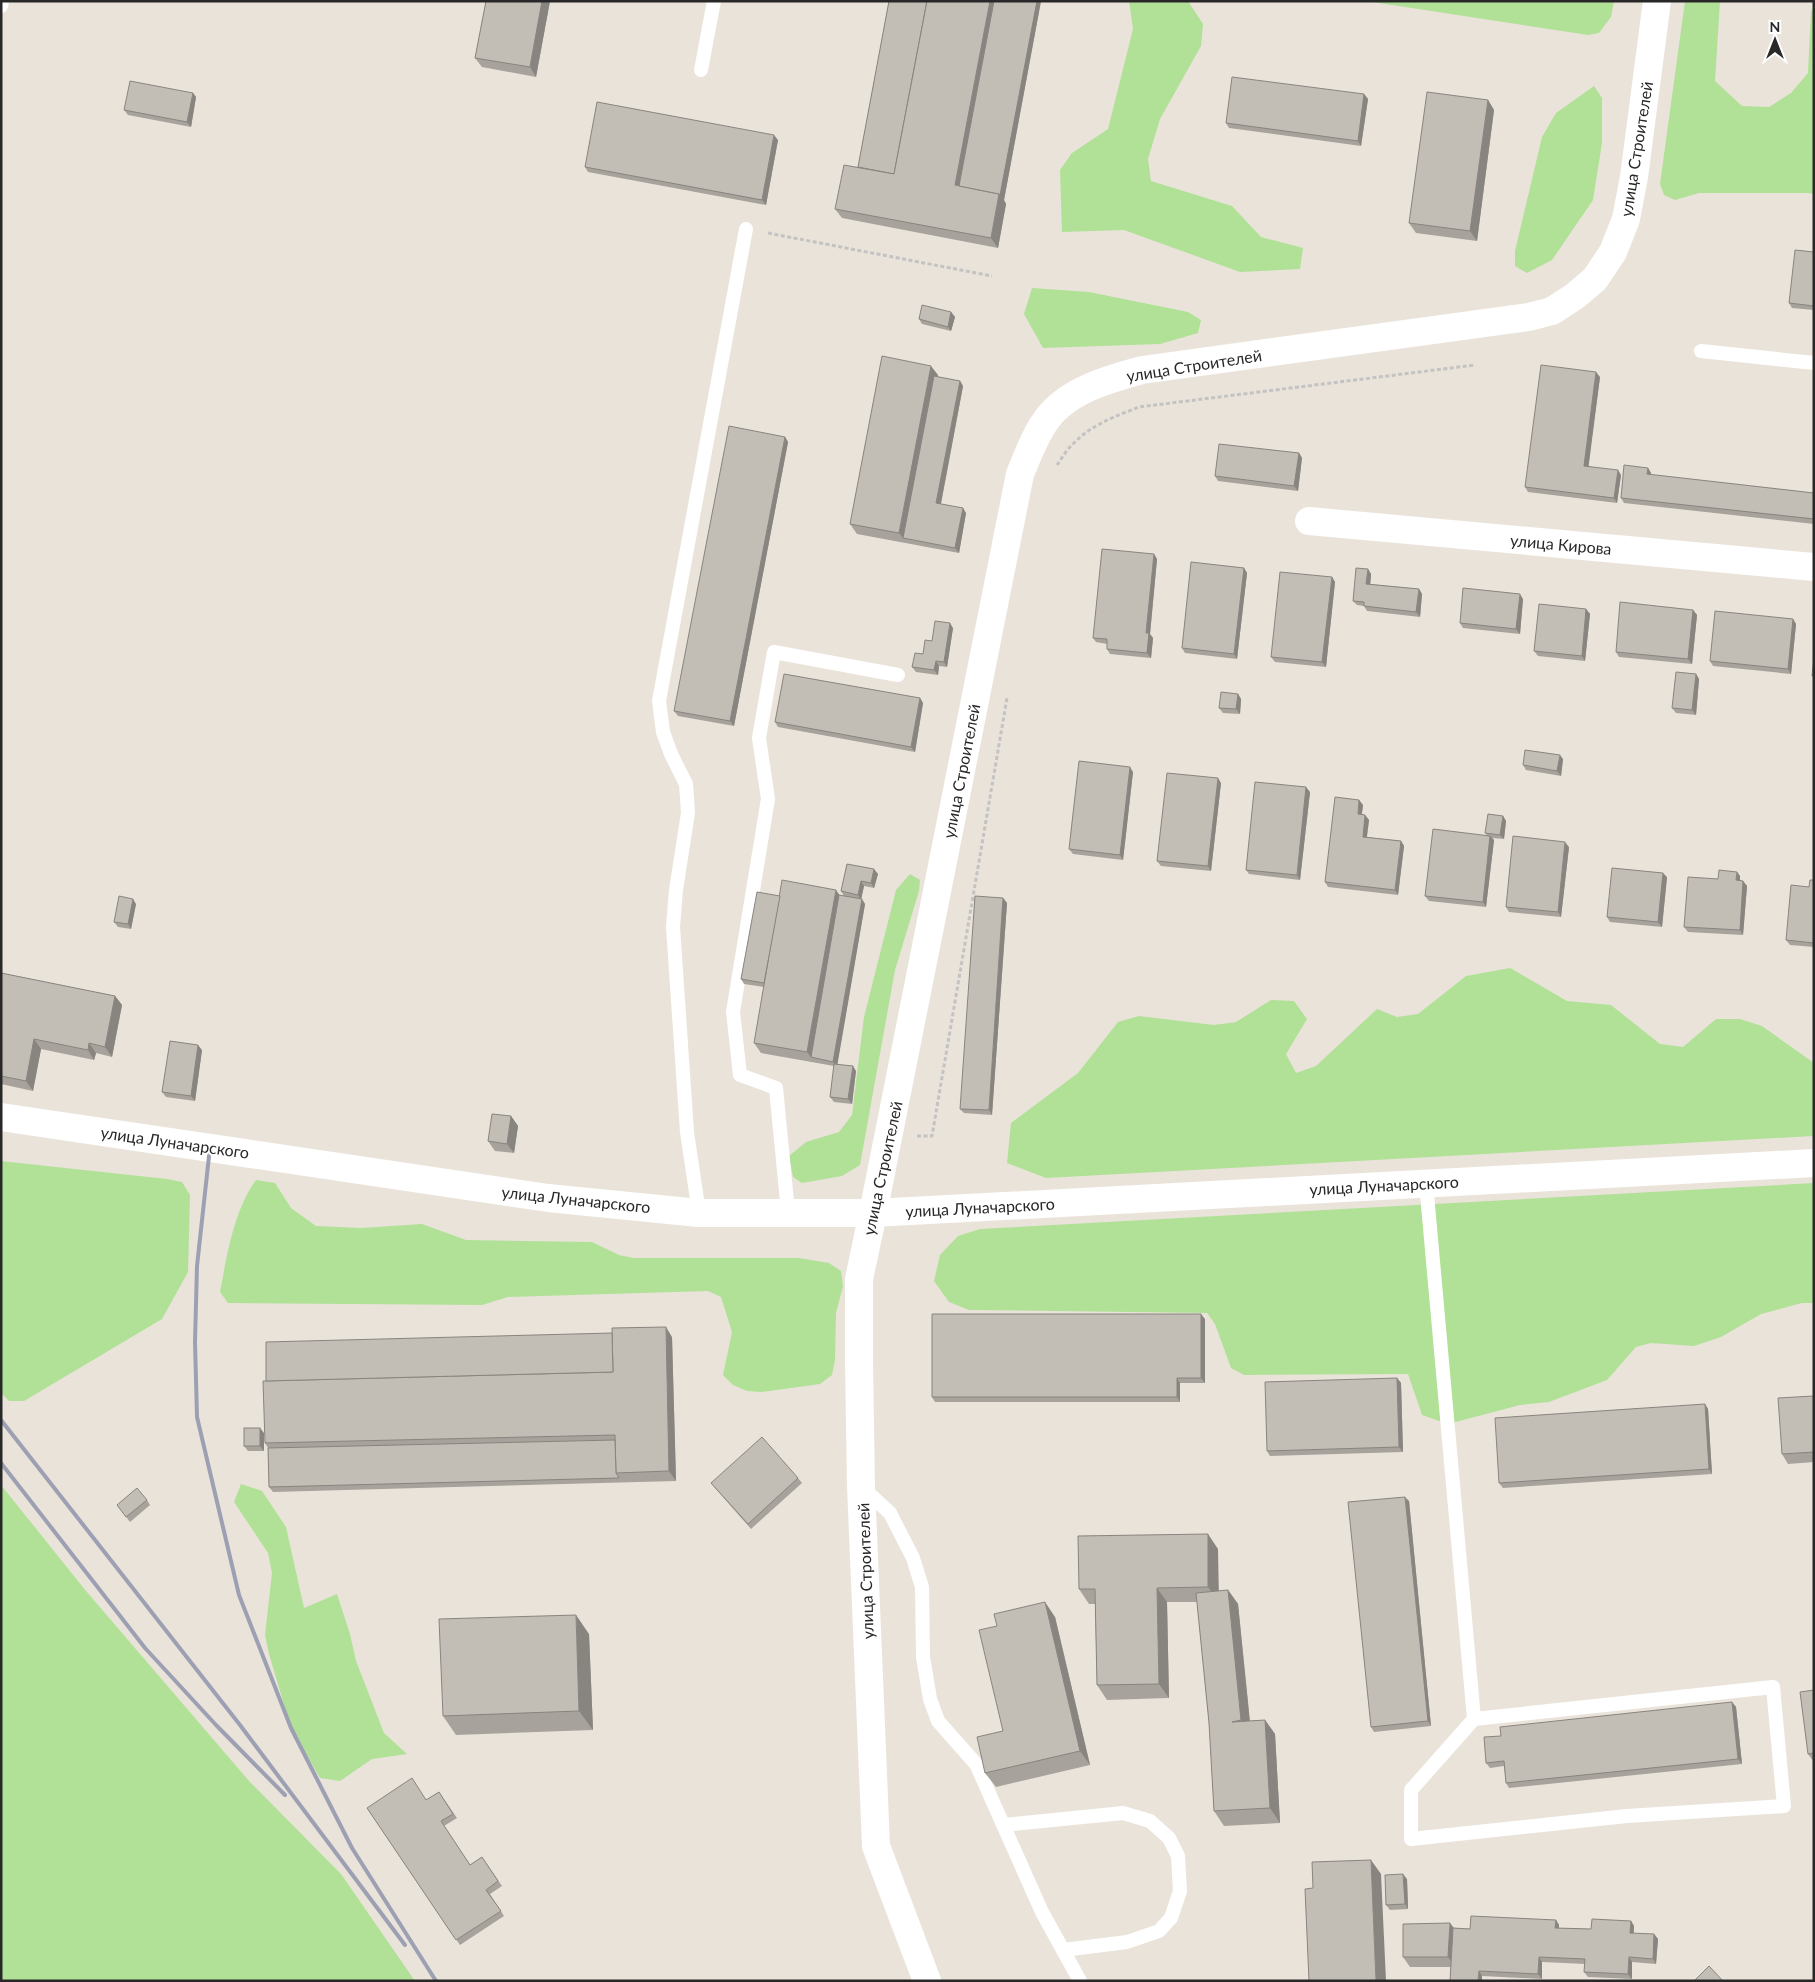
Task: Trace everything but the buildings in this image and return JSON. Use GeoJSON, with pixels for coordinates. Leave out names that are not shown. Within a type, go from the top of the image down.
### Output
{"type":"FeatureCollection","features":[{"type":"Feature","properties":{"kind":"main road","name":"улица Строителей"},"geometry":{"type":"LineString","coordinates":[[927,1981],[876,1846],[861,1486],[858,1279],[874,1213],[1020,474],[1035,438],[1048,417],[1062,404],[1080,392],[1115,377],[1142,370],[1529,317],[1552,311],[1575,296],[1595,279],[1614,252],[1626,219],[1634,177],[1657,1]]}},
{"type":"Feature","properties":{"kind":"main road","name":"улица Кирова"},"geometry":{"type":"LineString","coordinates":[[1309,520],[1814,567]]}},
{"type":"Feature","properties":{"kind":"main road","name":"улица Луначарского"},"geometry":{"type":"LineString","coordinates":[[1,1117],[548,1198],[699,1213],[874,1213],[1426,1182],[1814,1163]]}},
{"type":"Feature","properties":{"kind":"lane"},"geometry":{"type":"LineString","coordinates":[[1,6],[2,1]]}},
{"type":"Feature","properties":{"kind":"lane"},"geometry":{"type":"LineString","coordinates":[[701,70],[714,1]]}},
{"type":"Feature","properties":{"kind":"lane"},"geometry":{"type":"LineString","coordinates":[[699,1213],[687,1132],[673,927],[676,890],[688,813],[686,784],[671,754],[663,732],[659,701],[746,229]]}},
{"type":"Feature","properties":{"kind":"lane"},"geometry":{"type":"LineString","coordinates":[[1700,351],[1814,363]]}},
{"type":"Feature","properties":{"kind":"lane"},"geometry":{"type":"LineString","coordinates":[[788,1212],[776,1088],[740,1075],[733,1012],[768,800],[759,738],[774,652],[898,674]]}},
{"type":"Feature","properties":{"kind":"lane"},"geometry":{"type":"LineString","coordinates":[[1426,1182],[1474,1719],[1411,1790],[1412,1839],[1627,1816],[1784,1806],[1773,1687],[1474,1719]]}},
{"type":"Feature","properties":{"kind":"lane"},"geometry":{"type":"LineString","coordinates":[[861,1486],[890,1513],[913,1558],[922,1587],[923,1657],[930,1699],[938,1721],[976,1764],[1042,1912],[1080,1981]]}},
{"type":"Feature","properties":{"kind":"lane"},"geometry":{"type":"LineString","coordinates":[[1003,1825],[1123,1813],[1150,1821],[1170,1838],[1178,1856],[1180,1891],[1172,1918],[1159,1931],[1127,1942],[1063,1950]]}},
{"type":"Feature","properties":{"kind":"path"},"geometry":{"type":"LineString","coordinates":[[746,229],[992,276]]}},
{"type":"Feature","properties":{"kind":"path"},"geometry":{"type":"LineString","coordinates":[[1056,466],[1074,443],[1091,430],[1110,418],[1139,407],[1475,365]]}},
{"type":"Feature","properties":{"kind":"path"},"geometry":{"type":"LineString","coordinates":[[889,1137],[932,1136],[1008,693]]}},
{"type":"Feature","properties":{"kind":"green space"},"geometry":{"type":"Polygon","coordinates":[[[1129,1],[1188,1],[1203,24],[1201,46],[1160,119],[1148,159],[1151,181],[1232,206],[1261,237],[1303,248],[1300,269],[1240,272],[1124,230],[1062,232],[1060,170],[1072,153],[1108,129],[1133,29],[1129,1]]]}},
{"type":"Feature","properties":{"kind":"green space"},"geometry":{"type":"Polygon","coordinates":[[[1366,1],[1614,1],[1611,17],[1599,33],[1588,35],[1366,1]]]}},
{"type":"Feature","properties":{"kind":"green space"},"geometry":{"type":"Polygon","coordinates":[[[1685,1],[1720,1],[1715,81],[1742,106],[1769,107],[1791,93],[1808,73],[1811,11],[1814,7],[1814,194],[1699,193],[1675,200],[1664,195],[1660,184],[1685,1]]]}},
{"type":"Feature","properties":{"kind":"green space"},"geometry":{"type":"Polygon","coordinates":[[[1594,86],[1602,98],[1602,143],[1593,200],[1552,260],[1527,273],[1515,266],[1515,251],[1542,137],[1556,113],[1594,86]]]}},
{"type":"Feature","properties":{"kind":"green space"},"geometry":{"type":"Polygon","coordinates":[[[1032,288],[1089,292],[1188,312],[1201,320],[1198,333],[1160,344],[1043,348],[1024,314],[1032,288]]]}},
{"type":"Feature","properties":{"kind":"green space"},"geometry":{"type":"Polygon","coordinates":[[[910,874],[920,880],[919,891],[895,970],[860,1165],[842,1176],[802,1183],[793,1177],[789,1156],[806,1142],[839,1132],[852,1115],[864,1017],[896,890],[910,874]]]}},
{"type":"Feature","properties":{"kind":"green space"},"geometry":{"type":"Polygon","coordinates":[[[1510,968],[1567,1001],[1611,1005],[1660,1044],[1683,1047],[1716,1019],[1740,1019],[1762,1026],[1814,1063],[1814,1136],[1046,1178],[1007,1163],[1011,1123],[1078,1073],[1118,1022],[1139,1016],[1214,1025],[1236,1022],[1271,1000],[1294,1001],[1307,1019],[1286,1054],[1296,1073],[1316,1066],[1377,1009],[1397,1017],[1418,1014],[1466,976],[1510,968]]]}},
{"type":"Feature","properties":{"kind":"green space"},"geometry":{"type":"Polygon","coordinates":[[[1,1161],[167,1179],[182,1182],[190,1195],[188,1272],[162,1319],[24,1401],[9,1401],[1,1393],[1,1161]]]}},
{"type":"Feature","properties":{"kind":"green space"},"geometry":{"type":"Polygon","coordinates":[[[256,1180],[275,1183],[291,1208],[316,1226],[361,1228],[422,1224],[466,1240],[592,1242],[619,1255],[634,1258],[799,1258],[829,1263],[841,1271],[843,1286],[836,1313],[835,1360],[832,1375],[820,1384],[762,1392],[747,1391],[733,1385],[723,1375],[732,1332],[721,1297],[708,1291],[508,1297],[482,1305],[228,1303],[220,1292],[232,1233],[242,1205],[256,1180]]]}},
{"type":"Feature","properties":{"kind":"green space"},"geometry":{"type":"Polygon","coordinates":[[[1814,1183],[1814,1303],[1802,1303],[1761,1314],[1721,1337],[1694,1346],[1651,1343],[1636,1347],[1607,1380],[1549,1402],[1520,1405],[1448,1424],[1422,1415],[1408,1374],[1244,1375],[1231,1368],[1215,1324],[1207,1313],[969,1310],[949,1302],[934,1281],[940,1255],[958,1236],[980,1229],[1814,1183]]]}},
{"type":"Feature","properties":{"kind":"green space"},"geometry":{"type":"Polygon","coordinates":[[[241,1484],[262,1491],[286,1527],[304,1608],[337,1594],[350,1634],[356,1661],[384,1733],[407,1754],[372,1759],[340,1781],[320,1778],[291,1728],[269,1654],[265,1635],[272,1573],[268,1553],[234,1502],[241,1484]]]}},
{"type":"Feature","properties":{"kind":"green space"},"geometry":{"type":"Polygon","coordinates":[[[1,1485],[86,1591],[249,1781],[341,1874],[415,1981],[1,1981],[1,1485]]]}},
{"type":"Feature","properties":{"kind":"railway"},"geometry":{"type":"LineString","coordinates":[[210,1147],[197,1266],[195,1342],[197,1417],[239,1595],[291,1728],[352,1848],[436,1981]]}},
{"type":"Feature","properties":{"kind":"railway"},"geometry":{"type":"LineString","coordinates":[[1,1420],[240,1725],[405,1945]]}},
{"type":"Feature","properties":{"kind":"railway"},"geometry":{"type":"LineString","coordinates":[[1,1463],[145,1648],[216,1725],[285,1795]]}}]}
